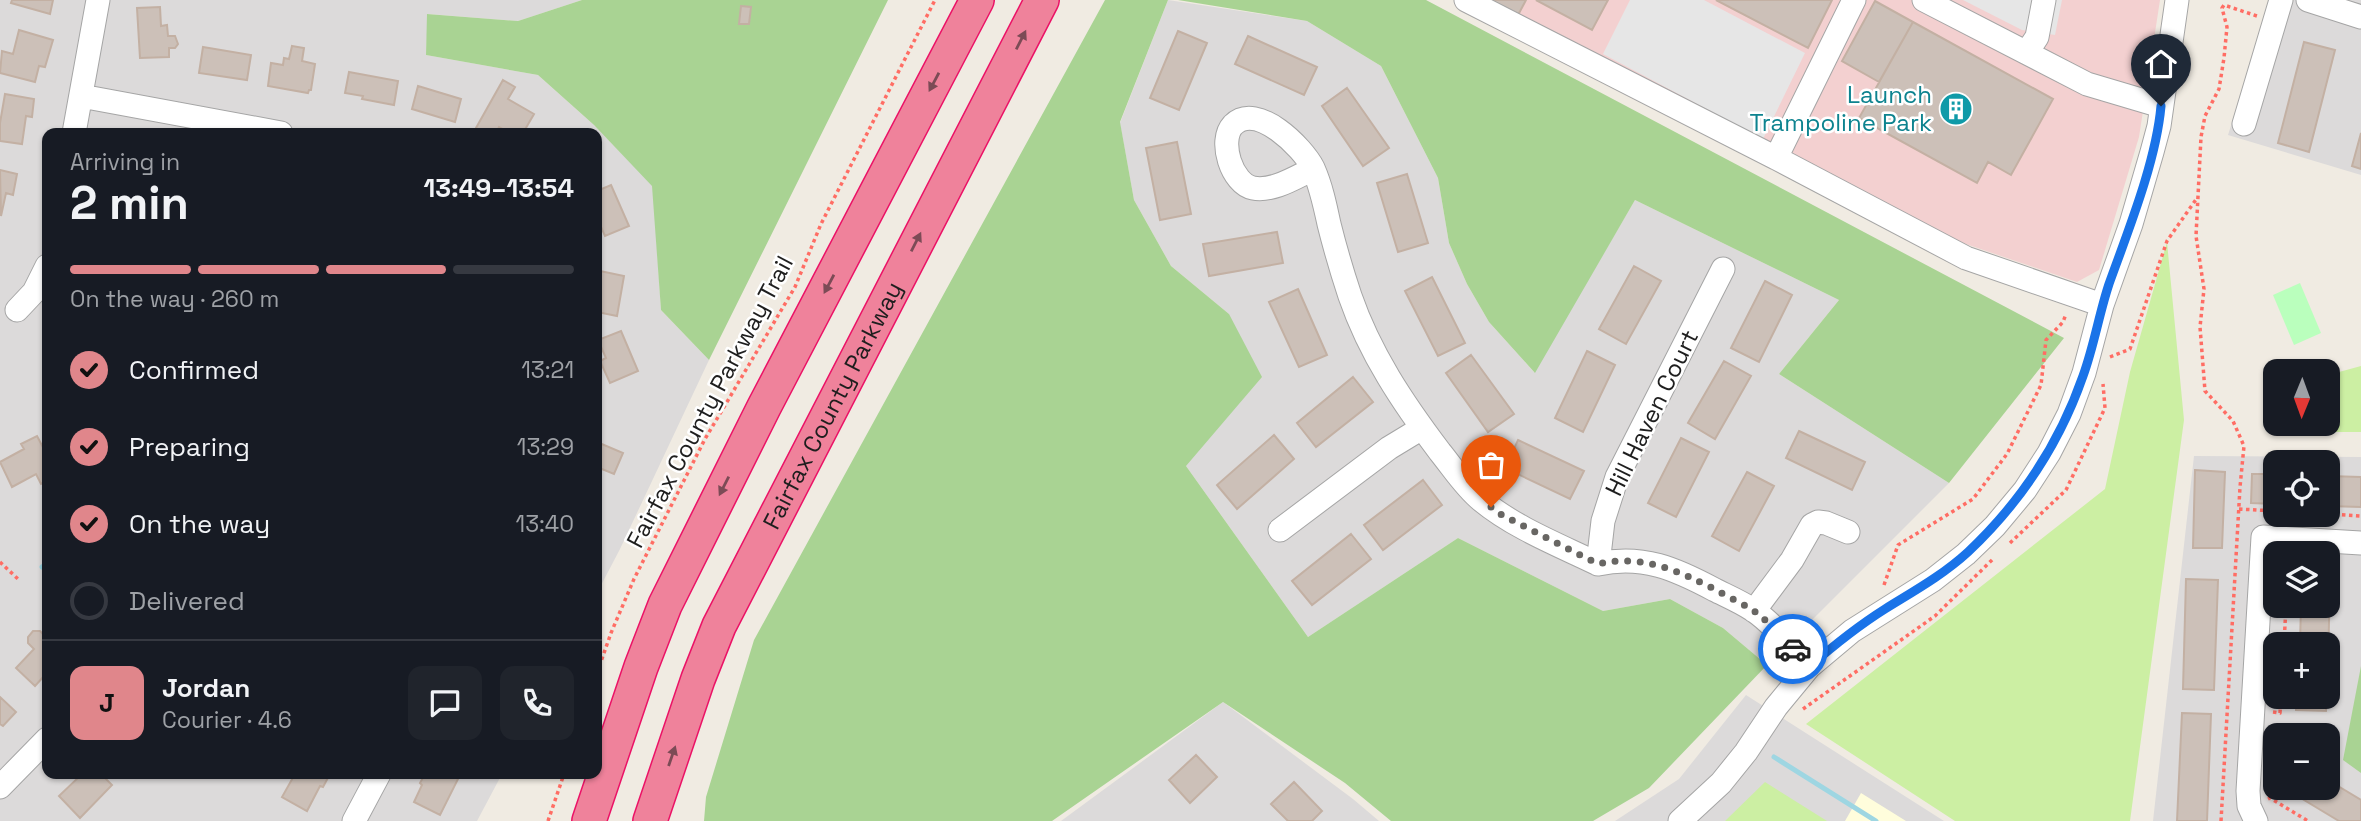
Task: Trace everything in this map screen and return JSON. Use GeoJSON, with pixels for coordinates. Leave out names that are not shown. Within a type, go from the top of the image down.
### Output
{"type":"FeatureCollection","features":[{"type":"Feature","properties":{"kind":"highway"},"geometry":{"type":"LineString","coordinates":[[589,821],[665,605],[764,407],[977,0]]}},
{"type":"Feature","properties":{"kind":"highway","name":"Fairfax County Parkway"},"geometry":{"type":"LineString","coordinates":[[649,821],[698,679],[733,595],[1042,0]]}},
{"type":"Feature","properties":{"kind":"street"},"geometry":{"type":"LineString","coordinates":[[75,128],[98,0]]}},
{"type":"Feature","properties":{"kind":"street"},"geometry":{"type":"LineString","coordinates":[[1466,0],[1966,258],[2102,305]]}},
{"type":"Feature","properties":{"kind":"street"},"geometry":{"type":"LineString","coordinates":[[1776,158],[1854,0]]}},
{"type":"Feature","properties":{"kind":"street"},"geometry":{"type":"LineString","coordinates":[[1924,0],[2087,84],[2161,106]]}},
{"type":"Feature","properties":{"kind":"street"},"geometry":{"type":"LineString","coordinates":[[2027,52],[2036,37],[2044,0]]}},
{"type":"Feature","properties":{"kind":"street"},"geometry":{"type":"LineString","coordinates":[[1680,821],[1721,783],[1776,707],[1809,667],[1852,631],[1933,580],[1966,554],[1995,526],[2025,490],[2049,453],[2069,414],[2084,373],[2102,305],[2145,176],[2159,125],[2177,0]]}},
{"type":"Feature","properties":{"kind":"street"},"geometry":{"type":"LineString","coordinates":[[2244,124],[2281,0]]}},
{"type":"Feature","properties":{"kind":"street"},"geometry":{"type":"LineString","coordinates":[[2308,0],[2361,17]]}},
{"type":"Feature","properties":{"kind":"street"},"geometry":{"type":"LineString","coordinates":[[81,96],[254,128]]}},
{"type":"Feature","properties":{"kind":"street"},"geometry":{"type":"LineString","coordinates":[[1313,169],[1321,187],[1340,267],[1363,332],[1374,354],[1422,428],[1459,477],[1480,499],[1502,515],[1598,564],[1625,560],[1659,564],[1686,574],[1754,611],[1809,667]]}},
{"type":"Feature","properties":{"kind":"street","name":"Hill Haven Court"},"geometry":{"type":"LineString","coordinates":[[1598,564],[1609,495],[1723,269]]}},
{"type":"Feature","properties":{"kind":"street"},"geometry":{"type":"LineString","coordinates":[[16,310],[34,292],[42,276]]}},
{"type":"Feature","properties":{"kind":"street"},"geometry":{"type":"LineString","coordinates":[[1280,530],[1390,448],[1422,428]]}},
{"type":"Feature","properties":{"kind":"street"},"geometry":{"type":"LineString","coordinates":[[1754,611],[1792,560],[1812,525],[1818,522],[1826,523],[1848,532]]}},
{"type":"Feature","properties":{"kind":"street"},"geometry":{"type":"LineString","coordinates":[[2256,821],[2249,806],[2248,791],[2263,537],[2361,543]]}},
{"type":"Feature","properties":{"kind":"street"},"geometry":{"type":"LineString","coordinates":[[0,788],[42,744]]}},
{"type":"Feature","properties":{"kind":"street"},"geometry":{"type":"LineString","coordinates":[[354,821],[376,779]]}},
{"type":"Feature","properties":{"kind":"path","name":"Fairfax County Parkway Trail"},"geometry":{"type":"LineString","coordinates":[[602,659],[634,579],[705,439],[795,286],[821,224],[935,0]]}},
{"type":"Feature","properties":{"kind":"path"},"geometry":{"type":"LineString","coordinates":[[2221,821],[2245,446],[2233,421],[2204,391],[2200,327],[2204,289],[2196,236],[2201,137],[2205,116],[2219,89],[2227,27],[2223,2],[2262,18]]}},
{"type":"Feature","properties":{"kind":"path"},"geometry":{"type":"LineString","coordinates":[[1875,592],[1885,584],[1899,545],[1973,499],[2007,454],[2041,385],[2046,340],[2063,322],[2074,295]]}},
{"type":"Feature","properties":{"kind":"path"},"geometry":{"type":"LineString","coordinates":[[2239,509],[2263,510]]}},
{"type":"Feature","properties":{"kind":"path"},"geometry":{"type":"LineString","coordinates":[[2340,515],[2361,516]]}},
{"type":"Feature","properties":{"kind":"path"},"geometry":{"type":"LineString","coordinates":[[0,562],[19,580]]}},
{"type":"Feature","properties":{"kind":"path"},"geometry":{"type":"LineString","coordinates":[[548,821],[562,779]]}},
{"type":"Feature","properties":{"kind":"shaded area"},"geometry":{"type":"Polygon","coordinates":[[[0,0],[582,0],[518,21],[428,14],[426,55],[538,75],[597,128],[42,128],[42,779],[499,779],[477,821],[0,821],[0,0]]]}},
{"type":"Feature","properties":{"kind":"shaded area"},"geometry":{"type":"Polygon","coordinates":[[[1168,0],[1307,21],[1381,66],[1438,178],[1449,243],[1467,284],[1489,322],[1534,372],[1635,200],[1839,300],[1779,374],[1949,483],[1767,665],[1723,628],[1670,599],[1603,611],[1458,538],[1308,637],[1186,466],[1229,314],[1171,266],[1134,200],[1120,123],[1168,0]]]}},
{"type":"Feature","properties":{"kind":"shaded area"},"geometry":{"type":"Polygon","coordinates":[[[1485,0],[2160,0],[2139,137],[2099,270],[2077,282],[1960,242],[1485,0]]]}},
{"type":"Feature","properties":{"kind":"shaded area"},"geometry":{"type":"Polygon","coordinates":[[[1630,0],[1704,0],[1805,53],[1763,139],[1603,54],[1630,0]]]}},
{"type":"Feature","properties":{"kind":"shaded area"},"geometry":{"type":"Polygon","coordinates":[[[1963,0],[2062,0],[2055,35],[2022,30],[1963,0]]]}},
{"type":"Feature","properties":{"kind":"shaded area"},"geometry":{"type":"Polygon","coordinates":[[[2271,0],[2361,0],[2361,175],[2228,135],[2271,0]]]}},
{"type":"Feature","properties":{"kind":"shaded area"},"geometry":{"type":"Polygon","coordinates":[[[602,133],[653,186],[661,310],[709,360],[602,583],[602,133]]]}},
{"type":"Feature","properties":{"kind":"shaded area"},"geometry":{"type":"Polygon","coordinates":[[[2194,456],[2263,456],[2263,527],[2340,527],[2340,457],[2361,457],[2361,821],[2153,821],[2194,456]]]}},
{"type":"Feature","properties":{"kind":"shaded area"},"geometry":{"type":"Polygon","coordinates":[[[1746,695],[1944,821],[1615,821],[1679,779],[1746,695]]]}},
{"type":"Feature","properties":{"kind":"shaded area"},"geometry":{"type":"Polygon","coordinates":[[[1223,702],[1379,821],[1061,821],[1223,702]]]}},
{"type":"Feature","properties":{"kind":"shaded area"},"geometry":{"type":"Polygon","coordinates":[[[1861,793],[1906,821],[1845,821],[1861,793]]]}},
{"type":"Feature","properties":{"kind":"green space"},"geometry":{"type":"Polygon","coordinates":[[[582,0],[888,0],[709,360],[661,310],[652,186],[602,133],[602,128],[597,128],[538,75],[426,55],[427,14],[518,21],[582,0]]]}},
{"type":"Feature","properties":{"kind":"green space"},"geometry":{"type":"Polygon","coordinates":[[[1105,0],[1168,0],[1120,122],[1134,200],[1171,266],[1229,314],[1262,377],[1186,466],[1308,637],[1458,538],[1603,611],[1670,599],[1723,628],[1767,665],[1649,788],[1593,821],[1391,821],[1345,783],[1223,702],[1052,821],[704,821],[706,797],[754,640],[1105,0]]]}},
{"type":"Feature","properties":{"kind":"green space"},"geometry":{"type":"Polygon","coordinates":[[[1178,0],[1426,0],[2064,338],[1949,483],[1779,374],[1839,300],[1635,200],[1535,373],[1489,322],[1467,284],[1449,243],[1438,178],[1381,66],[1307,21],[1178,0]]]}},
{"type":"Feature","properties":{"kind":"green space"},"geometry":{"type":"Polygon","coordinates":[[[2167,242],[2184,420],[2130,821],[1955,821],[1806,724],[2105,489],[2130,372],[2167,242]]]}},
{"type":"Feature","properties":{"kind":"green space"},"geometry":{"type":"Polygon","coordinates":[[[2300,283],[2321,333],[2294,345],[2273,295],[2300,283]]]}},
{"type":"Feature","properties":{"kind":"green space"},"geometry":{"type":"Polygon","coordinates":[[[2361,366],[2361,432],[2340,432],[2340,372],[2361,366]]]}},
{"type":"Feature","properties":{"kind":"green space"},"geometry":{"type":"Polygon","coordinates":[[[2361,666],[2361,773],[2343,760],[2361,666]]]}},
{"type":"Feature","properties":{"kind":"green space"},"geometry":{"type":"Polygon","coordinates":[[[1765,782],[1827,821],[1725,821],[1765,782]]]}},
{"type":"Feature","properties":{"kind":"building"},"geometry":{"type":"Polygon","coordinates":[[[12,0],[53,0],[50,14],[11,3],[12,0]]]}},
{"type":"Feature","properties":{"kind":"building"},"geometry":{"type":"Polygon","coordinates":[[[1485,0],[1526,0],[1517,17],[1485,0]]]}},
{"type":"Feature","properties":{"kind":"building"},"geometry":{"type":"Polygon","coordinates":[[[1536,0],[1608,0],[1592,30],[1536,0]]]}},
{"type":"Feature","properties":{"kind":"building"},"geometry":{"type":"Polygon","coordinates":[[[1716,0],[1832,0],[1808,48],[1716,0]]]}},
{"type":"Feature","properties":{"kind":"building"},"geometry":{"type":"Polygon","coordinates":[[[1875,1],[1913,22],[1879,82],[1842,61],[1875,1]]]}},
{"type":"Feature","properties":{"kind":"building"},"geometry":{"type":"Polygon","coordinates":[[[741,6],[751,7],[749,24],[739,24],[741,6]]]}},
{"type":"Feature","properties":{"kind":"building"},"geometry":{"type":"Polygon","coordinates":[[[160,7],[161,26],[167,25],[168,36],[175,36],[178,44],[175,48],[169,48],[169,57],[140,58],[137,8],[160,7]]]}},
{"type":"Feature","properties":{"kind":"building","name":"Launch Trampoline Park"},"geometry":{"type":"Polygon","coordinates":[[[1913,22],[2053,99],[2011,175],[1988,162],[1977,183],[1859,118],[1913,22]]]}},
{"type":"Feature","properties":{"kind":"building"},"geometry":{"type":"Polygon","coordinates":[[[19,30],[53,40],[45,67],[39,66],[35,82],[0,73],[2,51],[13,54],[19,30]]]}},
{"type":"Feature","properties":{"kind":"building"},"geometry":{"type":"Polygon","coordinates":[[[1178,31],[1207,43],[1179,110],[1150,98],[1178,31]]]}},
{"type":"Feature","properties":{"kind":"building"},"geometry":{"type":"Polygon","coordinates":[[[1248,36],[1317,67],[1304,95],[1235,64],[1248,36]]]}},
{"type":"Feature","properties":{"kind":"building"},"geometry":{"type":"Polygon","coordinates":[[[2304,42],[2335,50],[2309,152],[2278,143],[2304,42]]]}},
{"type":"Feature","properties":{"kind":"building"},"geometry":{"type":"Polygon","coordinates":[[[292,46],[304,48],[302,61],[315,64],[311,90],[308,93],[268,86],[271,63],[283,65],[284,58],[289,59],[292,46]]]}},
{"type":"Feature","properties":{"kind":"building"},"geometry":{"type":"Polygon","coordinates":[[[203,47],[251,55],[247,80],[199,73],[203,47]]]}},
{"type":"Feature","properties":{"kind":"building"},"geometry":{"type":"Polygon","coordinates":[[[349,72],[398,81],[394,105],[345,93],[349,72]]]}},
{"type":"Feature","properties":{"kind":"building"},"geometry":{"type":"Polygon","coordinates":[[[503,80],[515,87],[508,99],[534,114],[526,128],[476,128],[503,80]]]}},
{"type":"Feature","properties":{"kind":"building"},"geometry":{"type":"Polygon","coordinates":[[[418,86],[461,99],[455,122],[412,109],[418,86]]]}},
{"type":"Feature","properties":{"kind":"building"},"geometry":{"type":"Polygon","coordinates":[[[1347,88],[1389,148],[1363,166],[1322,106],[1347,88]]]}},
{"type":"Feature","properties":{"kind":"building"},"geometry":{"type":"Polygon","coordinates":[[[5,94],[34,99],[32,117],[26,116],[22,144],[0,141],[5,94]]]}},
{"type":"Feature","properties":{"kind":"building"},"geometry":{"type":"Polygon","coordinates":[[[2361,133],[2361,169],[2352,166],[2361,133]]]}},
{"type":"Feature","properties":{"kind":"building"},"geometry":{"type":"Polygon","coordinates":[[[1177,142],[1191,214],[1160,220],[1146,148],[1177,142]]]}},
{"type":"Feature","properties":{"kind":"building"},"geometry":{"type":"Polygon","coordinates":[[[0,170],[17,174],[13,195],[6,193],[1,216],[0,170]]]}},
{"type":"Feature","properties":{"kind":"building"},"geometry":{"type":"Polygon","coordinates":[[[1407,174],[1428,243],[1398,252],[1377,183],[1407,174]]]}},
{"type":"Feature","properties":{"kind":"building"},"geometry":{"type":"Polygon","coordinates":[[[611,185],[629,226],[605,236],[602,229],[602,189],[611,185]]]}},
{"type":"Feature","properties":{"kind":"building"},"geometry":{"type":"Polygon","coordinates":[[[1277,232],[1283,263],[1209,276],[1203,244],[1277,232]]]}},
{"type":"Feature","properties":{"kind":"building"},"geometry":{"type":"Polygon","coordinates":[[[1634,266],[1661,281],[1626,344],[1599,329],[1634,266]]]}},
{"type":"Feature","properties":{"kind":"building"},"geometry":{"type":"Polygon","coordinates":[[[602,271],[624,276],[617,316],[602,313],[602,271]]]}},
{"type":"Feature","properties":{"kind":"building"},"geometry":{"type":"Polygon","coordinates":[[[1432,277],[1465,343],[1438,356],[1405,291],[1432,277]]]}},
{"type":"Feature","properties":{"kind":"building"},"geometry":{"type":"Polygon","coordinates":[[[1765,281],[1792,295],[1759,362],[1731,348],[1765,281]]]}},
{"type":"Feature","properties":{"kind":"building"},"geometry":{"type":"Polygon","coordinates":[[[1298,289],[1327,355],[1299,367],[1269,302],[1298,289]]]}},
{"type":"Feature","properties":{"kind":"building"},"geometry":{"type":"Polygon","coordinates":[[[621,331],[638,371],[610,383],[602,365],[602,360],[606,358],[602,349],[602,338],[621,331]]]}},
{"type":"Feature","properties":{"kind":"building"},"geometry":{"type":"Polygon","coordinates":[[[1587,351],[1615,365],[1583,432],[1555,418],[1587,351]]]}},
{"type":"Feature","properties":{"kind":"building"},"geometry":{"type":"Polygon","coordinates":[[[1471,355],[1514,414],[1488,432],[1446,373],[1471,355]]]}},
{"type":"Feature","properties":{"kind":"building"},"geometry":{"type":"Polygon","coordinates":[[[1724,361],[1751,376],[1715,439],[1688,423],[1724,361]]]}},
{"type":"Feature","properties":{"kind":"building"},"geometry":{"type":"Polygon","coordinates":[[[1353,377],[1373,402],[1316,447],[1297,423],[1353,377]]]}},
{"type":"Feature","properties":{"kind":"building"},"geometry":{"type":"Polygon","coordinates":[[[1799,431],[1865,462],[1852,490],[1786,458],[1799,431]]]}},
{"type":"Feature","properties":{"kind":"building"},"geometry":{"type":"Polygon","coordinates":[[[1274,435],[1294,459],[1237,509],[1217,485],[1274,435]]]}},
{"type":"Feature","properties":{"kind":"building"},"geometry":{"type":"Polygon","coordinates":[[[37,436],[42,446],[42,484],[36,474],[12,487],[0,462],[24,449],[21,444],[37,436]]]}},
{"type":"Feature","properties":{"kind":"building"},"geometry":{"type":"Polygon","coordinates":[[[1681,438],[1709,452],[1676,517],[1648,503],[1681,438]]]}},
{"type":"Feature","properties":{"kind":"building"},"geometry":{"type":"Polygon","coordinates":[[[1518,440],[1584,471],[1570,499],[1505,468],[1518,440]]]}},
{"type":"Feature","properties":{"kind":"building"},"geometry":{"type":"Polygon","coordinates":[[[602,444],[623,453],[614,474],[602,469],[602,444]]]}},
{"type":"Feature","properties":{"kind":"building"},"geometry":{"type":"Polygon","coordinates":[[[2195,470],[2225,472],[2222,548],[2193,548],[2195,470]]]}},
{"type":"Feature","properties":{"kind":"building"},"geometry":{"type":"Polygon","coordinates":[[[1747,472],[1774,486],[1739,551],[1712,536],[1747,472]]]}},
{"type":"Feature","properties":{"kind":"building"},"geometry":{"type":"Polygon","coordinates":[[[2252,474],[2263,474],[2263,504],[2251,503],[2252,474]]]}},
{"type":"Feature","properties":{"kind":"building"},"geometry":{"type":"Polygon","coordinates":[[[2340,476],[2361,477],[2361,507],[2340,506],[2340,476]]]}},
{"type":"Feature","properties":{"kind":"building"},"geometry":{"type":"Polygon","coordinates":[[[1423,480],[1442,505],[1383,550],[1364,525],[1423,480]]]}},
{"type":"Feature","properties":{"kind":"building"},"geometry":{"type":"Polygon","coordinates":[[[1351,534],[1371,559],[1312,605],[1292,581],[1351,534]]]}},
{"type":"Feature","properties":{"kind":"building"},"geometry":{"type":"Polygon","coordinates":[[[2186,579],[2218,580],[2214,690],[2183,689],[2186,579]]]}},
{"type":"Feature","properties":{"kind":"building"},"geometry":{"type":"Polygon","coordinates":[[[2301,618],[2329,618],[2329,632],[2300,632],[2301,618]]]}},
{"type":"Feature","properties":{"kind":"building"},"geometry":{"type":"Polygon","coordinates":[[[33,631],[42,633],[42,678],[35,686],[16,668],[34,649],[28,643],[28,637],[33,631]]]}},
{"type":"Feature","properties":{"kind":"building"},"geometry":{"type":"Polygon","coordinates":[[[0,697],[16,712],[3,726],[0,724],[0,697]]]}},
{"type":"Feature","properties":{"kind":"building"},"geometry":{"type":"Polygon","coordinates":[[[2296,709],[2326,709],[2326,711],[2296,709]]]}},
{"type":"Feature","properties":{"kind":"building"},"geometry":{"type":"Polygon","coordinates":[[[2182,713],[2211,714],[2207,821],[2177,821],[2182,713]]]}},
{"type":"Feature","properties":{"kind":"building"},"geometry":{"type":"Polygon","coordinates":[[[1196,755],[1217,777],[1190,803],[1169,780],[1196,755]]]}},
{"type":"Feature","properties":{"kind":"building"},"geometry":{"type":"Polygon","coordinates":[[[77,779],[106,779],[112,785],[80,818],[59,796],[77,779]]]}},
{"type":"Feature","properties":{"kind":"building"},"geometry":{"type":"Polygon","coordinates":[[[292,779],[327,779],[323,787],[320,786],[307,811],[282,797],[292,779]]]}},
{"type":"Feature","properties":{"kind":"building"},"geometry":{"type":"Polygon","coordinates":[[[422,779],[458,779],[440,815],[414,802],[422,785],[422,779]]]}},
{"type":"Feature","properties":{"kind":"building"},"geometry":{"type":"Polygon","coordinates":[[[1294,782],[1322,811],[1312,821],[1288,821],[1271,804],[1294,782]]]}},
{"type":"Feature","properties":{"kind":"building"},"geometry":{"type":"Polygon","coordinates":[[[2340,787],[2361,800],[2361,821],[2339,821],[2304,800],[2340,800],[2340,787]]]}},
{"type":"Feature","properties":{"kind":"waterway"},"geometry":{"type":"LineString","coordinates":[[1774,757],[1876,821]]}},
{"type":"Feature","properties":{"kind":"way so far"},"geometry":{"type":"LineString","coordinates":[[1491,507],[1533,532],[1598,564],[1615,560],[1635,560],[1659,564],[1686,574],[1754,611],[1793,649]]}},
{"type":"Feature","properties":{"kind":"place","name":"Launch Trampoline Park"},"geometry":{"type":"Point","coordinates":[1956,109]}},
{"type":"Feature","properties":{"kind":"route"},"geometry":{"type":"LineString","coordinates":[[1793,649],[1809,667],[1852,631],[1933,580],[1966,554],[1995,526],[2025,490],[2049,453],[2069,414],[2084,373],[2102,305],[2131,224],[2152,152],[2161,106]]}}]}
